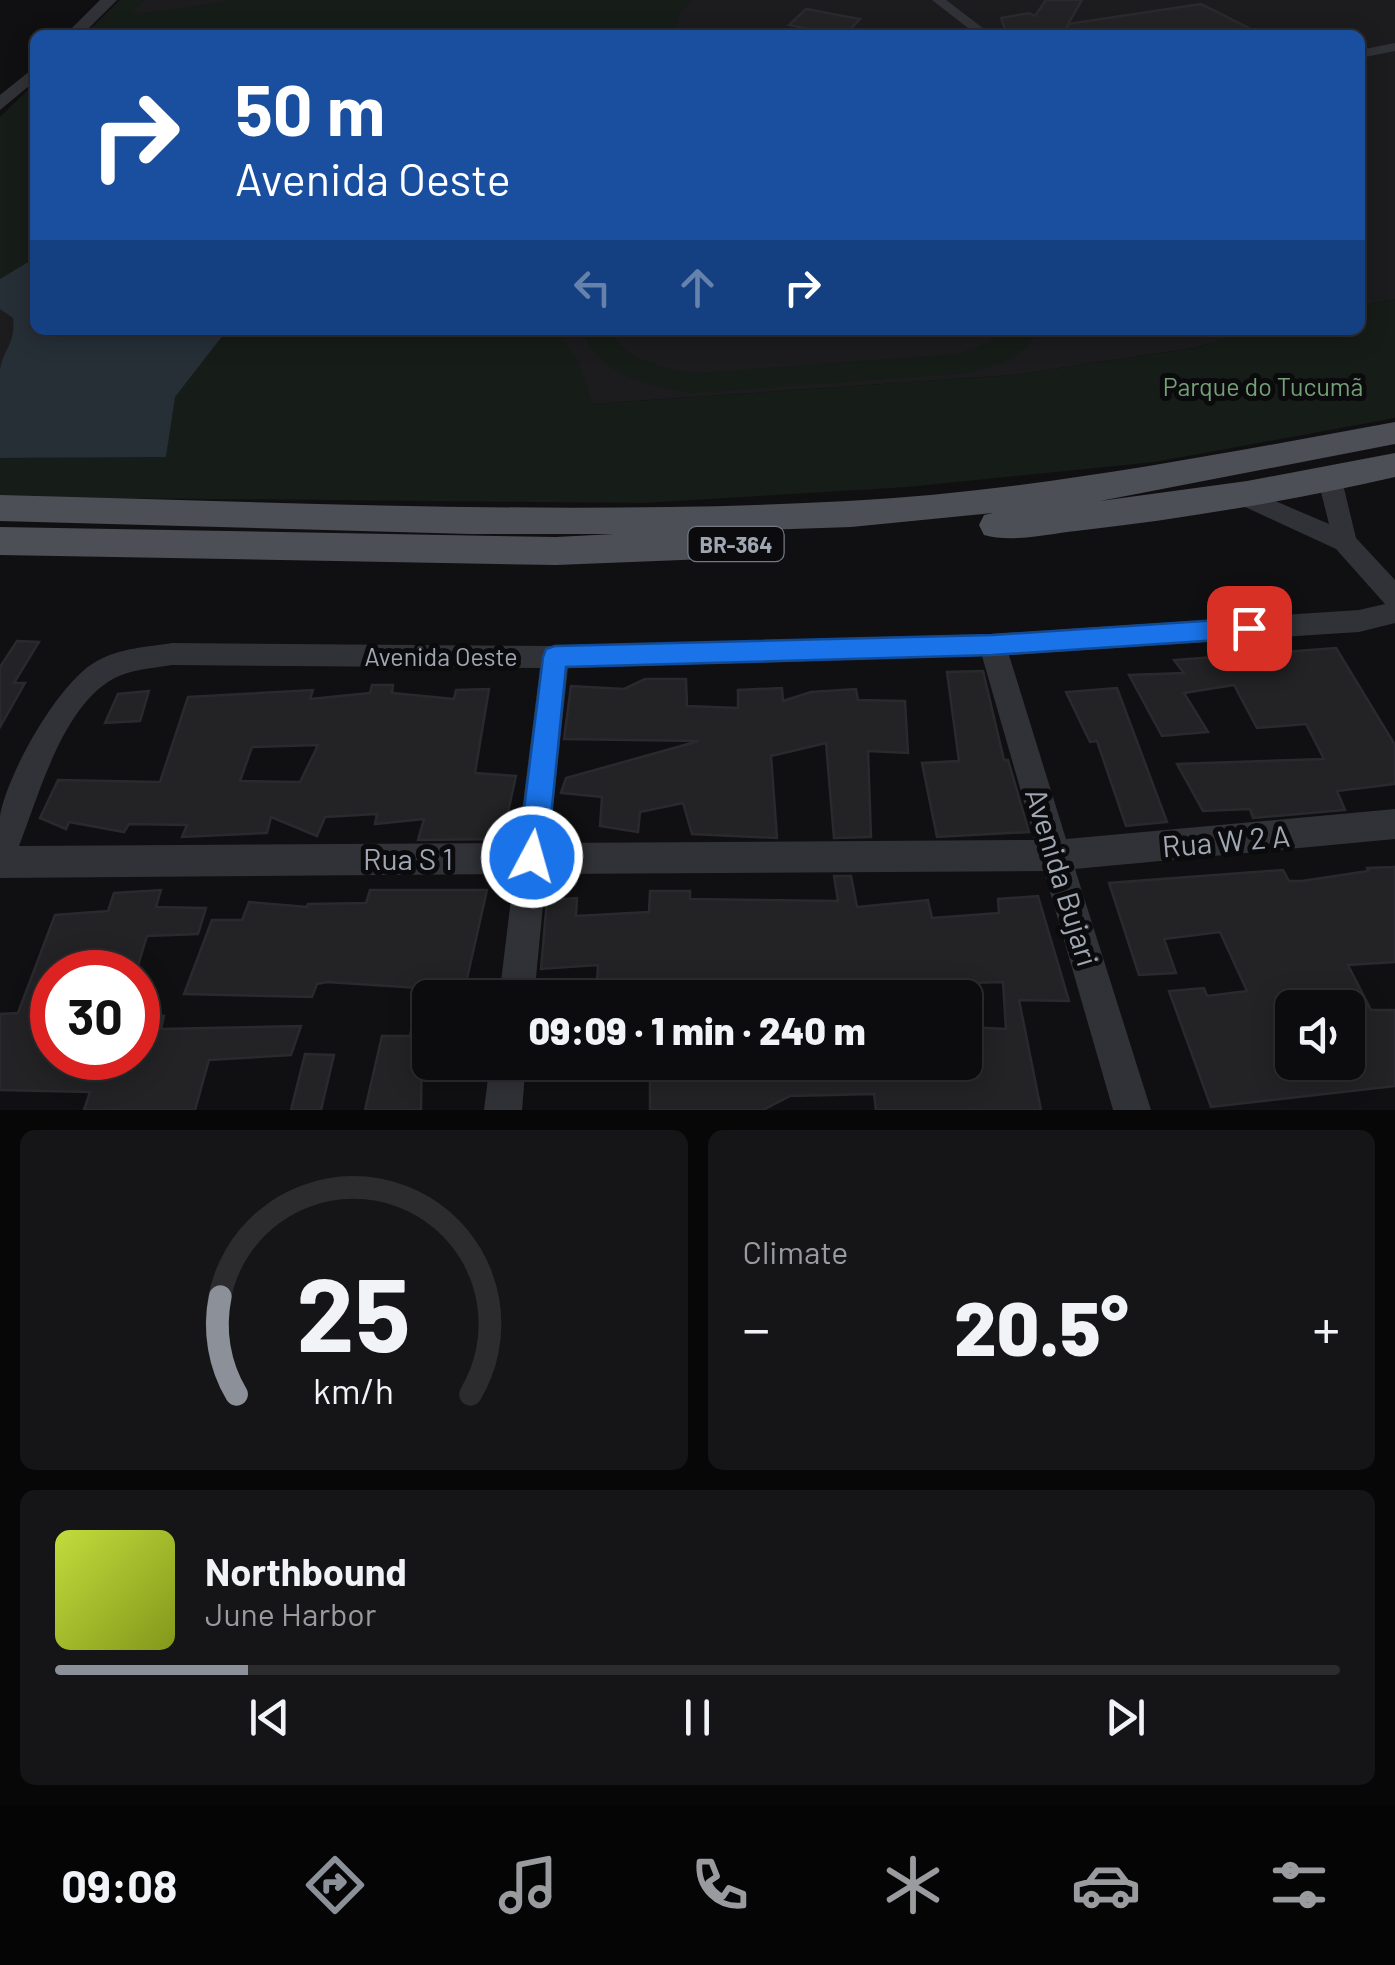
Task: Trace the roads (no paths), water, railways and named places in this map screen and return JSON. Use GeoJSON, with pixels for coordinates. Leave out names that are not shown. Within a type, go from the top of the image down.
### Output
{"type":"FeatureCollection","features":[{"type":"Feature","properties":{"kind":"main road","name":"BR-364"},"geometry":{"type":"LineString","coordinates":[[0,508],[470,521],[650,521],[851,514],[1099,489],[1395,433]]}},
{"type":"Feature","properties":{"kind":"main road","name":"BR-364"},"geometry":{"type":"LineString","coordinates":[[0,542],[574,550],[930,531],[1084,518],[1330,480],[1395,465]]}},
{"type":"Feature","properties":{"kind":"street"},"geometry":{"type":"LineString","coordinates":[[78,30],[109,0]]}},
{"type":"Feature","properties":{"kind":"street"},"geometry":{"type":"LineString","coordinates":[[938,0],[978,30]]}},
{"type":"Feature","properties":{"kind":"street"},"geometry":{"type":"LineString","coordinates":[[1365,53],[1395,47]]}},
{"type":"Feature","properties":{"kind":"street"},"geometry":{"type":"LineString","coordinates":[[0,105],[30,77]]}},
{"type":"Feature","properties":{"kind":"street"},"geometry":{"type":"LineString","coordinates":[[1330,480],[1345,542]]}},
{"type":"Feature","properties":{"kind":"street"},"geometry":{"type":"LineString","coordinates":[[1240,495],[1345,542],[1395,597]]}},
{"type":"Feature","properties":{"kind":"street","name":"Avenida Oeste"},"geometry":{"type":"LineString","coordinates":[[0,853],[59,719],[90,679],[128,661],[172,654],[555,657],[992,645],[1359,620],[1395,612]]}},
{"type":"Feature","properties":{"kind":"street","name":"Avenida Bujari"},"geometry":{"type":"LineString","coordinates":[[992,645],[1132,1110]]}},
{"type":"Feature","properties":{"kind":"street"},"geometry":{"type":"LineString","coordinates":[[518,980],[555,657]]}},
{"type":"Feature","properties":{"kind":"street","name":"Rua W 2 A"},"geometry":{"type":"LineString","coordinates":[[1057,855],[1395,824]]}},
{"type":"Feature","properties":{"kind":"street","name":"Rua S 1"},"geometry":{"type":"LineString","coordinates":[[0,862],[1057,855]]}},
{"type":"Feature","properties":{"kind":"street"},"geometry":{"type":"LineString","coordinates":[[503,1110],[506,1080]]}},
{"type":"Feature","properties":{"kind":"park label","name":"Parque do Tucumã"},"geometry":{"type":"Point","coordinates":[1263,386]}}]}
